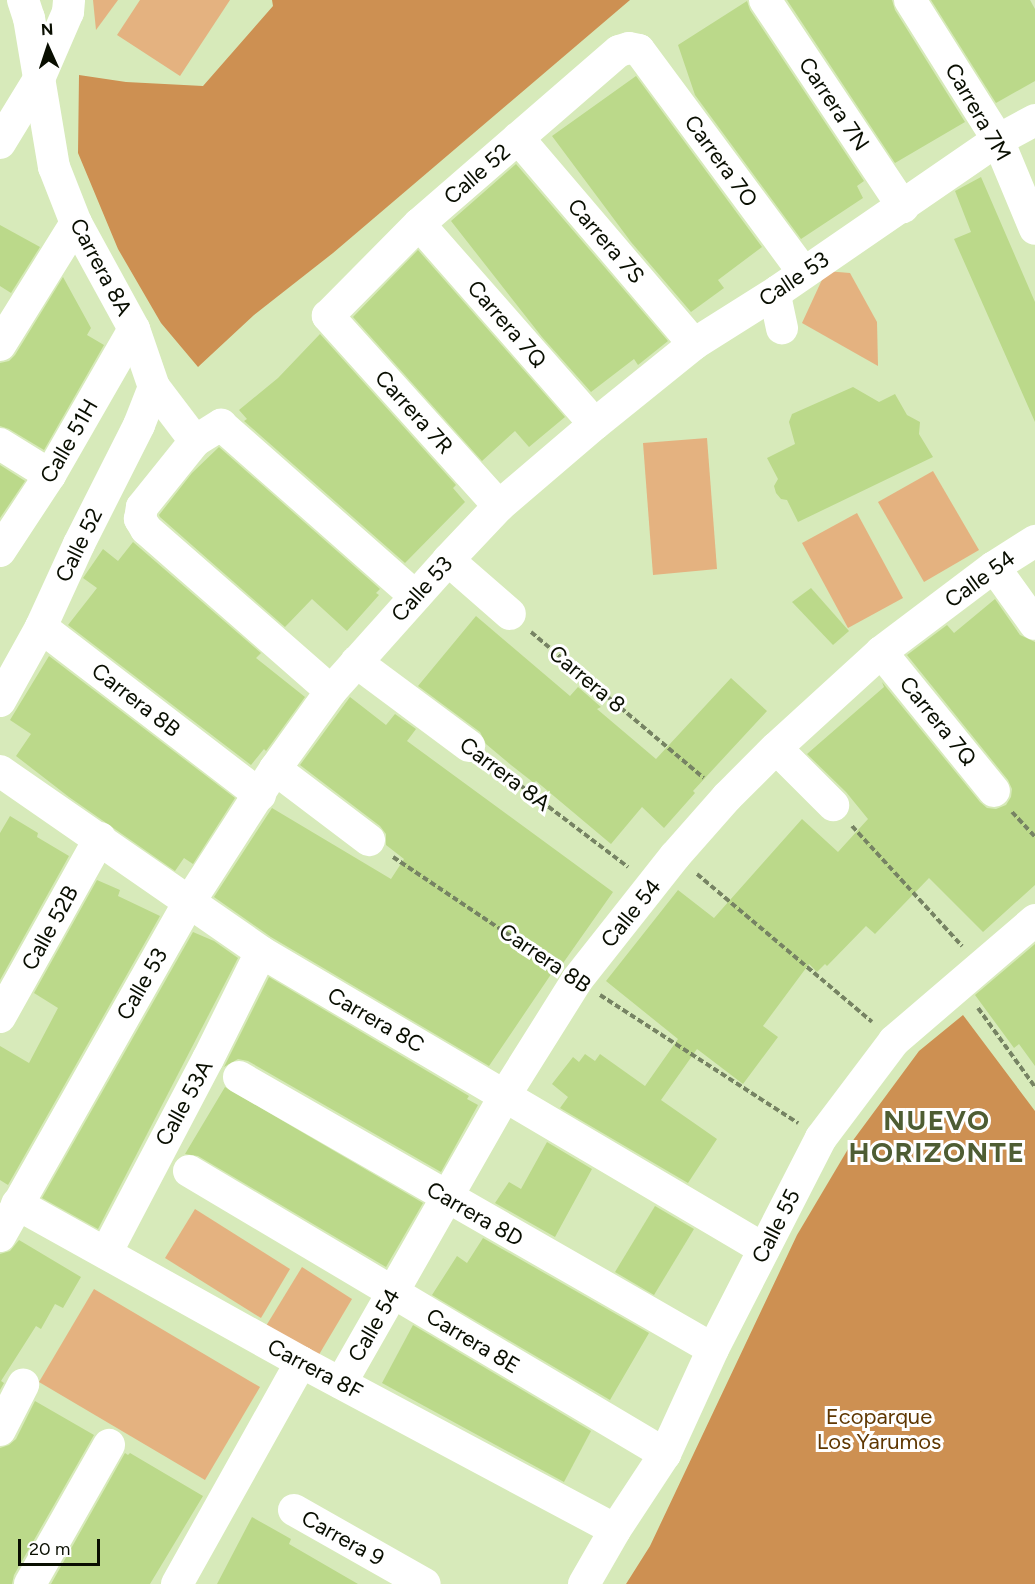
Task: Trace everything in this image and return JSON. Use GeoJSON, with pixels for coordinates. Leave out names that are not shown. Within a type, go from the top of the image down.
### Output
{"type":"FeatureCollection","features":[{"type":"Feature","properties":{"kind":"street","name":"Carrera 8A"},"geometry":{"type":"LineString","coordinates":[[22,0],[29,18],[54,167],[76,224],[134,329],[154,387],[195,441]]}},
{"type":"Feature","properties":{"kind":"street"},"geometry":{"type":"LineString","coordinates":[[0,143],[39,79],[68,12],[69,0]]}},
{"type":"Feature","properties":{"kind":"street","name":"Carrera 7N"},"geometry":{"type":"LineString","coordinates":[[765,0],[903,207]]}},
{"type":"Feature","properties":{"kind":"street","name":"Carrera 7M"},"geometry":{"type":"LineString","coordinates":[[910,0],[998,140],[1035,229]]}},
{"type":"Feature","properties":{"kind":"street","name":"Calle 52"},"geometry":{"type":"LineString","coordinates":[[330,319],[330,312],[419,224],[619,51],[629,48],[639,50]]}},
{"type":"Feature","properties":{"kind":"street","name":"Carrera 7O"},"geometry":{"type":"LineString","coordinates":[[639,50],[803,272]]}},
{"type":"Feature","properties":{"kind":"street","name":"Calle 53"},"geometry":{"type":"LineString","coordinates":[[0,1236],[188,904],[267,782],[331,691],[448,560],[499,506],[694,344],[778,291],[998,140],[1035,120]]}},
{"type":"Feature","properties":{"kind":"street","name":"Carrera 7S"},"geometry":{"type":"LineString","coordinates":[[518,138],[694,344]]}},
{"type":"Feature","properties":{"kind":"street"},"geometry":{"type":"LineString","coordinates":[[0,345],[76,224]]}},
{"type":"Feature","properties":{"kind":"street","name":"Carrera 7Q"},"geometry":{"type":"LineString","coordinates":[[419,224],[595,424]]}},
{"type":"Feature","properties":{"kind":"street"},"geometry":{"type":"LineString","coordinates":[[778,291],[776,300],[783,328]]}},
{"type":"Feature","properties":{"kind":"street","name":"Carrera 7R"},"geometry":{"type":"LineString","coordinates":[[330,319],[499,506]]}},
{"type":"Feature","properties":{"kind":"street","name":"Calle 51H"},"geometry":{"type":"LineString","coordinates":[[0,551],[50,475],[134,329]]}},
{"type":"Feature","properties":{"kind":"street","name":"Calle 52"},"geometry":{"type":"LineString","coordinates":[[0,701],[41,627],[79,544],[139,425],[154,387]]}},
{"type":"Feature","properties":{"kind":"street","name":"Calle 52"},"geometry":{"type":"LineString","coordinates":[[331,691],[146,529],[140,519],[142,507],[195,441],[221,425],[415,596]]}},
{"type":"Feature","properties":{"kind":"street"},"geometry":{"type":"LineString","coordinates":[[0,444],[50,475]]}},
{"type":"Feature","properties":{"kind":"street","name":"Calle 54"},"geometry":{"type":"LineString","coordinates":[[341,1383],[506,1095],[577,980],[654,886],[675,856],[727,797],[776,748],[881,652],[994,567],[1035,541]]}},
{"type":"Feature","properties":{"kind":"street"},"geometry":{"type":"LineString","coordinates":[[448,560],[510,614]]}},
{"type":"Feature","properties":{"kind":"street"},"geometry":{"type":"LineString","coordinates":[[994,567],[1035,624]]}},
{"type":"Feature","properties":{"kind":"street","name":"Carrera 8B"},"geometry":{"type":"LineString","coordinates":[[41,627],[267,782],[369,840]]}},
{"type":"Feature","properties":{"kind":"street","name":"Carrera 7Q"},"geometry":{"type":"LineString","coordinates":[[881,652],[994,791]]}},
{"type":"Feature","properties":{"kind":"street","name":"Carrera 8A"},"geometry":{"type":"LineString","coordinates":[[356,662],[469,746]]}},
{"type":"Feature","properties":{"kind":"street"},"geometry":{"type":"LineString","coordinates":[[776,748],[833,805]]}},
{"type":"Feature","properties":{"kind":"street","name":"Carrera 8C"},"geometry":{"type":"LineString","coordinates":[[4,783],[100,838],[188,904],[261,952],[764,1249]]}},
{"type":"Feature","properties":{"kind":"street","name":"Calle 52B"},"geometry":{"type":"LineString","coordinates":[[0,1017],[100,838]]}},
{"type":"Feature","properties":{"kind":"street","name":"Calle 55"},"geometry":{"type":"LineString","coordinates":[[584,1584],[615,1530],[665,1454],[713,1349],[821,1138],[894,1041],[1035,920]]}},
{"type":"Feature","properties":{"kind":"street","name":"Calle 53A"},"geometry":{"type":"LineString","coordinates":[[106,1253],[208,1059],[261,952]]}},
{"type":"Feature","properties":{"kind":"street","name":"Carrera 8D"},"geometry":{"type":"LineString","coordinates":[[239,1077],[713,1349]]}},
{"type":"Feature","properties":{"kind":"street","name":"Carrera 8E"},"geometry":{"type":"LineString","coordinates":[[189,1171],[665,1454]]}},
{"type":"Feature","properties":{"kind":"street","name":"Carrera 8F"},"geometry":{"type":"LineString","coordinates":[[17,1204],[301,1362],[615,1530]]}},
{"type":"Feature","properties":{"kind":"street"},"geometry":{"type":"LineString","coordinates":[[177,1584],[301,1362]]}},
{"type":"Feature","properties":{"kind":"street"},"geometry":{"type":"LineString","coordinates":[[0,1430],[23,1384]]}},
{"type":"Feature","properties":{"kind":"street"},"geometry":{"type":"LineString","coordinates":[[30,1584],[110,1445]]}},
{"type":"Feature","properties":{"kind":"street","name":"Carrera 9"},"geometry":{"type":"LineString","coordinates":[[294,1510],[424,1584]]}},
{"type":"Feature","properties":{"kind":"path","name":"Carrera 8"},"geometry":{"type":"LineString","coordinates":[[510,614],[727,797]]}},
{"type":"Feature","properties":{"kind":"path","name":"Carrera 8A"},"geometry":{"type":"LineString","coordinates":[[469,746],[654,886]]}},
{"type":"Feature","properties":{"kind":"path"},"geometry":{"type":"LineString","coordinates":[[833,805],[970,974],[1035,1087]]}},
{"type":"Feature","properties":{"kind":"path","name":"Carrera 8B"},"geometry":{"type":"LineString","coordinates":[[369,840],[577,980],[821,1138]]}},
{"type":"Feature","properties":{"kind":"path"},"geometry":{"type":"LineString","coordinates":[[675,856],[894,1041]]}},
{"type":"Feature","properties":{"kind":"shaded area"},"geometry":{"type":"Polygon","coordinates":[[[93,0],[118,0],[96,30],[93,0]]]}},
{"type":"Feature","properties":{"kind":"shaded area"},"geometry":{"type":"Polygon","coordinates":[[[140,0],[230,0],[180,76],[117,35],[140,0]]]}},
{"type":"Feature","properties":{"kind":"shaded area"},"geometry":{"type":"Polygon","coordinates":[[[826,271],[850,273],[877,322],[878,366],[802,323],[826,271]]]}},
{"type":"Feature","properties":{"kind":"shaded area"},"geometry":{"type":"Polygon","coordinates":[[[707,438],[717,569],[653,575],[643,443],[707,438]]]}},
{"type":"Feature","properties":{"kind":"shaded area"},"geometry":{"type":"Polygon","coordinates":[[[933,471],[979,550],[924,582],[878,502],[933,471]]]}},
{"type":"Feature","properties":{"kind":"shaded area"},"geometry":{"type":"Polygon","coordinates":[[[857,513],[903,598],[848,628],[802,543],[857,513]]]}},
{"type":"Feature","properties":{"kind":"shaded area"},"geometry":{"type":"Polygon","coordinates":[[[195,1209],[290,1269],[261,1318],[165,1258],[195,1209]]]}},
{"type":"Feature","properties":{"kind":"shaded area"},"geometry":{"type":"Polygon","coordinates":[[[302,1267],[352,1299],[317,1358],[266,1326],[302,1267]]]}},
{"type":"Feature","properties":{"kind":"shaded area"},"geometry":{"type":"Polygon","coordinates":[[[94,1289],[260,1387],[205,1480],[39,1382],[94,1289]]]}},
{"type":"Feature","properties":{"kind":"green space"},"geometry":{"type":"Polygon","coordinates":[[[272,0],[630,0],[333,253],[254,315],[198,367],[161,323],[118,249],[78,153],[79,75],[126,82],[203,86],[273,6],[272,0]]]}},
{"type":"Feature","properties":{"kind":"green space","name":"Ecoparque Los Yarumos"},"geometry":{"type":"Polygon","coordinates":[[[963,1015],[1035,1111],[1035,1584],[626,1584],[650,1546],[797,1235],[854,1139],[919,1051],[963,1015]]]}},
{"type":"Feature","properties":{"kind":"building"},"geometry":{"type":"Polygon","coordinates":[[[787,0],[892,0],[895,10],[965,122],[895,163],[787,0]]]}},
{"type":"Feature","properties":{"kind":"building"},"geometry":{"type":"Polygon","coordinates":[[[931,0],[1030,0],[1035,9],[1035,81],[996,103],[931,0]]]}},
{"type":"Feature","properties":{"kind":"building"},"geometry":{"type":"Polygon","coordinates":[[[747,1],[750,10],[864,181],[857,186],[863,198],[801,239],[695,95],[678,45],[747,1]]]}},
{"type":"Feature","properties":{"kind":"building"},"geometry":{"type":"Polygon","coordinates":[[[636,76],[762,247],[718,280],[724,288],[691,312],[631,242],[552,136],[636,76]]]}},
{"type":"Feature","properties":{"kind":"building"},"geometry":{"type":"Polygon","coordinates":[[[516,164],[668,341],[638,365],[634,359],[591,392],[542,337],[451,221],[516,164]]]}},
{"type":"Feature","properties":{"kind":"building"},"geometry":{"type":"Polygon","coordinates":[[[981,177],[1035,302],[1035,422],[954,239],[971,232],[955,191],[981,177]]]}},
{"type":"Feature","properties":{"kind":"building"},"geometry":{"type":"Polygon","coordinates":[[[0,225],[40,247],[11,293],[0,286],[0,225]]]}},
{"type":"Feature","properties":{"kind":"building"},"geometry":{"type":"Polygon","coordinates":[[[418,250],[565,417],[529,447],[515,431],[482,461],[353,317],[418,250]]]}},
{"type":"Feature","properties":{"kind":"building"},"geometry":{"type":"Polygon","coordinates":[[[63,277],[91,328],[87,335],[104,345],[44,450],[0,426],[0,363],[9,361],[15,355],[63,277]]]}},
{"type":"Feature","properties":{"kind":"building"},"geometry":{"type":"Polygon","coordinates":[[[320,334],[456,485],[453,488],[465,502],[405,563],[244,421],[247,419],[239,410],[278,378],[320,334]]]}},
{"type":"Feature","properties":{"kind":"building"},"geometry":{"type":"Polygon","coordinates":[[[853,387],[879,402],[895,394],[907,415],[920,422],[919,434],[933,457],[798,522],[787,500],[781,499],[776,493],[774,486],[778,479],[767,458],[795,444],[789,422],[792,414],[853,387]]]}},
{"type":"Feature","properties":{"kind":"building"},"geometry":{"type":"Polygon","coordinates":[[[219,447],[380,589],[376,593],[379,595],[347,631],[312,599],[285,627],[160,517],[159,515],[192,473],[219,447]]]}},
{"type":"Feature","properties":{"kind":"building"},"geometry":{"type":"Polygon","coordinates":[[[0,465],[25,481],[0,518],[0,465]]]}},
{"type":"Feature","properties":{"kind":"building"},"geometry":{"type":"Polygon","coordinates":[[[133,542],[261,653],[256,658],[305,697],[266,751],[264,749],[251,765],[68,625],[97,588],[83,578],[103,549],[118,561],[133,542]]]}},
{"type":"Feature","properties":{"kind":"building"},"geometry":{"type":"Polygon","coordinates":[[[811,588],[849,631],[833,645],[792,602],[811,588]]]}},
{"type":"Feature","properties":{"kind":"building"},"geometry":{"type":"Polygon","coordinates":[[[995,599],[1020,635],[1035,642],[1035,885],[983,932],[929,878],[875,934],[866,926],[827,966],[825,964],[817,972],[809,964],[763,1026],[778,1037],[743,1084],[697,1049],[661,1100],[717,1139],[688,1183],[560,1108],[568,1097],[552,1084],[573,1057],[579,1062],[585,1054],[595,1061],[600,1054],[645,1086],[678,1039],[606,981],[678,890],[714,918],[802,819],[838,852],[868,819],[846,792],[807,754],[884,687],[882,682],[980,802],[987,808],[996,809],[1006,805],[1011,797],[1012,789],[1008,780],[907,655],[947,625],[954,633],[995,599]]]}},
{"type":"Feature","properties":{"kind":"building"},"geometry":{"type":"Polygon","coordinates":[[[476,616],[570,696],[578,687],[601,707],[597,709],[656,759],[731,678],[767,711],[693,791],[695,793],[664,828],[642,807],[611,844],[536,781],[534,783],[486,744],[480,732],[418,686],[476,616]]]}},
{"type":"Feature","properties":{"kind":"building"},"geometry":{"type":"Polygon","coordinates":[[[49,656],[235,798],[193,864],[184,858],[175,871],[69,797],[16,756],[31,734],[10,720],[49,656]]]}},
{"type":"Feature","properties":{"kind":"building"},"geometry":{"type":"Polygon","coordinates":[[[350,697],[386,725],[395,714],[416,729],[407,741],[613,892],[561,966],[558,964],[489,1066],[271,937],[214,897],[272,808],[391,879],[404,859],[386,845],[386,834],[380,826],[300,765],[350,697]]]}},
{"type":"Feature","properties":{"kind":"building"},"geometry":{"type":"Polygon","coordinates":[[[10,816],[38,833],[37,837],[69,856],[0,980],[0,833],[10,816]]]}},
{"type":"Feature","properties":{"kind":"building"},"geometry":{"type":"Polygon","coordinates":[[[97,880],[120,890],[118,896],[160,916],[8,1185],[0,1180],[0,1046],[29,1063],[58,1008],[34,993],[97,880]]]}},
{"type":"Feature","properties":{"kind":"building"},"geometry":{"type":"Polygon","coordinates":[[[193,932],[214,941],[238,958],[98,1229],[42,1198],[193,932]]]}},
{"type":"Feature","properties":{"kind":"building"},"geometry":{"type":"Polygon","coordinates":[[[1035,944],[1035,1066],[1019,1044],[1014,1048],[975,995],[1035,944]]]}},
{"type":"Feature","properties":{"kind":"building"},"geometry":{"type":"Polygon","coordinates":[[[269,977],[469,1096],[467,1099],[478,1105],[441,1172],[248,1061],[238,1059],[224,1067],[269,977]]]}},
{"type":"Feature","properties":{"kind":"building"},"geometry":{"type":"Polygon","coordinates":[[[225,1087],[423,1203],[386,1267],[198,1156],[185,1154],[225,1087]]]}},
{"type":"Feature","properties":{"kind":"building"},"geometry":{"type":"Polygon","coordinates":[[[547,1142],[592,1169],[555,1237],[495,1203],[509,1182],[521,1189],[547,1142]]]}},
{"type":"Feature","properties":{"kind":"building"},"geometry":{"type":"Polygon","coordinates":[[[655,1206],[694,1229],[654,1295],[615,1272],[655,1206]]]}},
{"type":"Feature","properties":{"kind":"building"},"geometry":{"type":"Polygon","coordinates":[[[483,1238],[649,1333],[610,1400],[432,1295],[457,1256],[467,1263],[483,1238]]]}},
{"type":"Feature","properties":{"kind":"building"},"geometry":{"type":"Polygon","coordinates":[[[19,1240],[81,1277],[63,1308],[55,1304],[41,1329],[36,1326],[1,1381],[4,1383],[0,1390],[0,1254],[10,1251],[19,1240]]]}},
{"type":"Feature","properties":{"kind":"building"},"geometry":{"type":"Polygon","coordinates":[[[413,1325],[591,1431],[564,1482],[382,1383],[413,1325]]]}},
{"type":"Feature","properties":{"kind":"building"},"geometry":{"type":"Polygon","coordinates":[[[35,1401],[94,1435],[14,1575],[12,1584],[0,1584],[0,1448],[16,1439],[35,1401]]]}},
{"type":"Feature","properties":{"kind":"building"},"geometry":{"type":"Polygon","coordinates":[[[125,1453],[128,1455],[130,1453],[203,1496],[150,1584],[51,1584],[125,1453]]]}},
{"type":"Feature","properties":{"kind":"building"},"geometry":{"type":"Polygon","coordinates":[[[252,1517],[291,1539],[289,1544],[358,1584],[217,1584],[252,1517]]]}},
{"type":"Feature","properties":{"kind":"district","name":"NUEVO HORIZONTE"},"geometry":{"type":"Point","coordinates":[937,1136]}}]}
